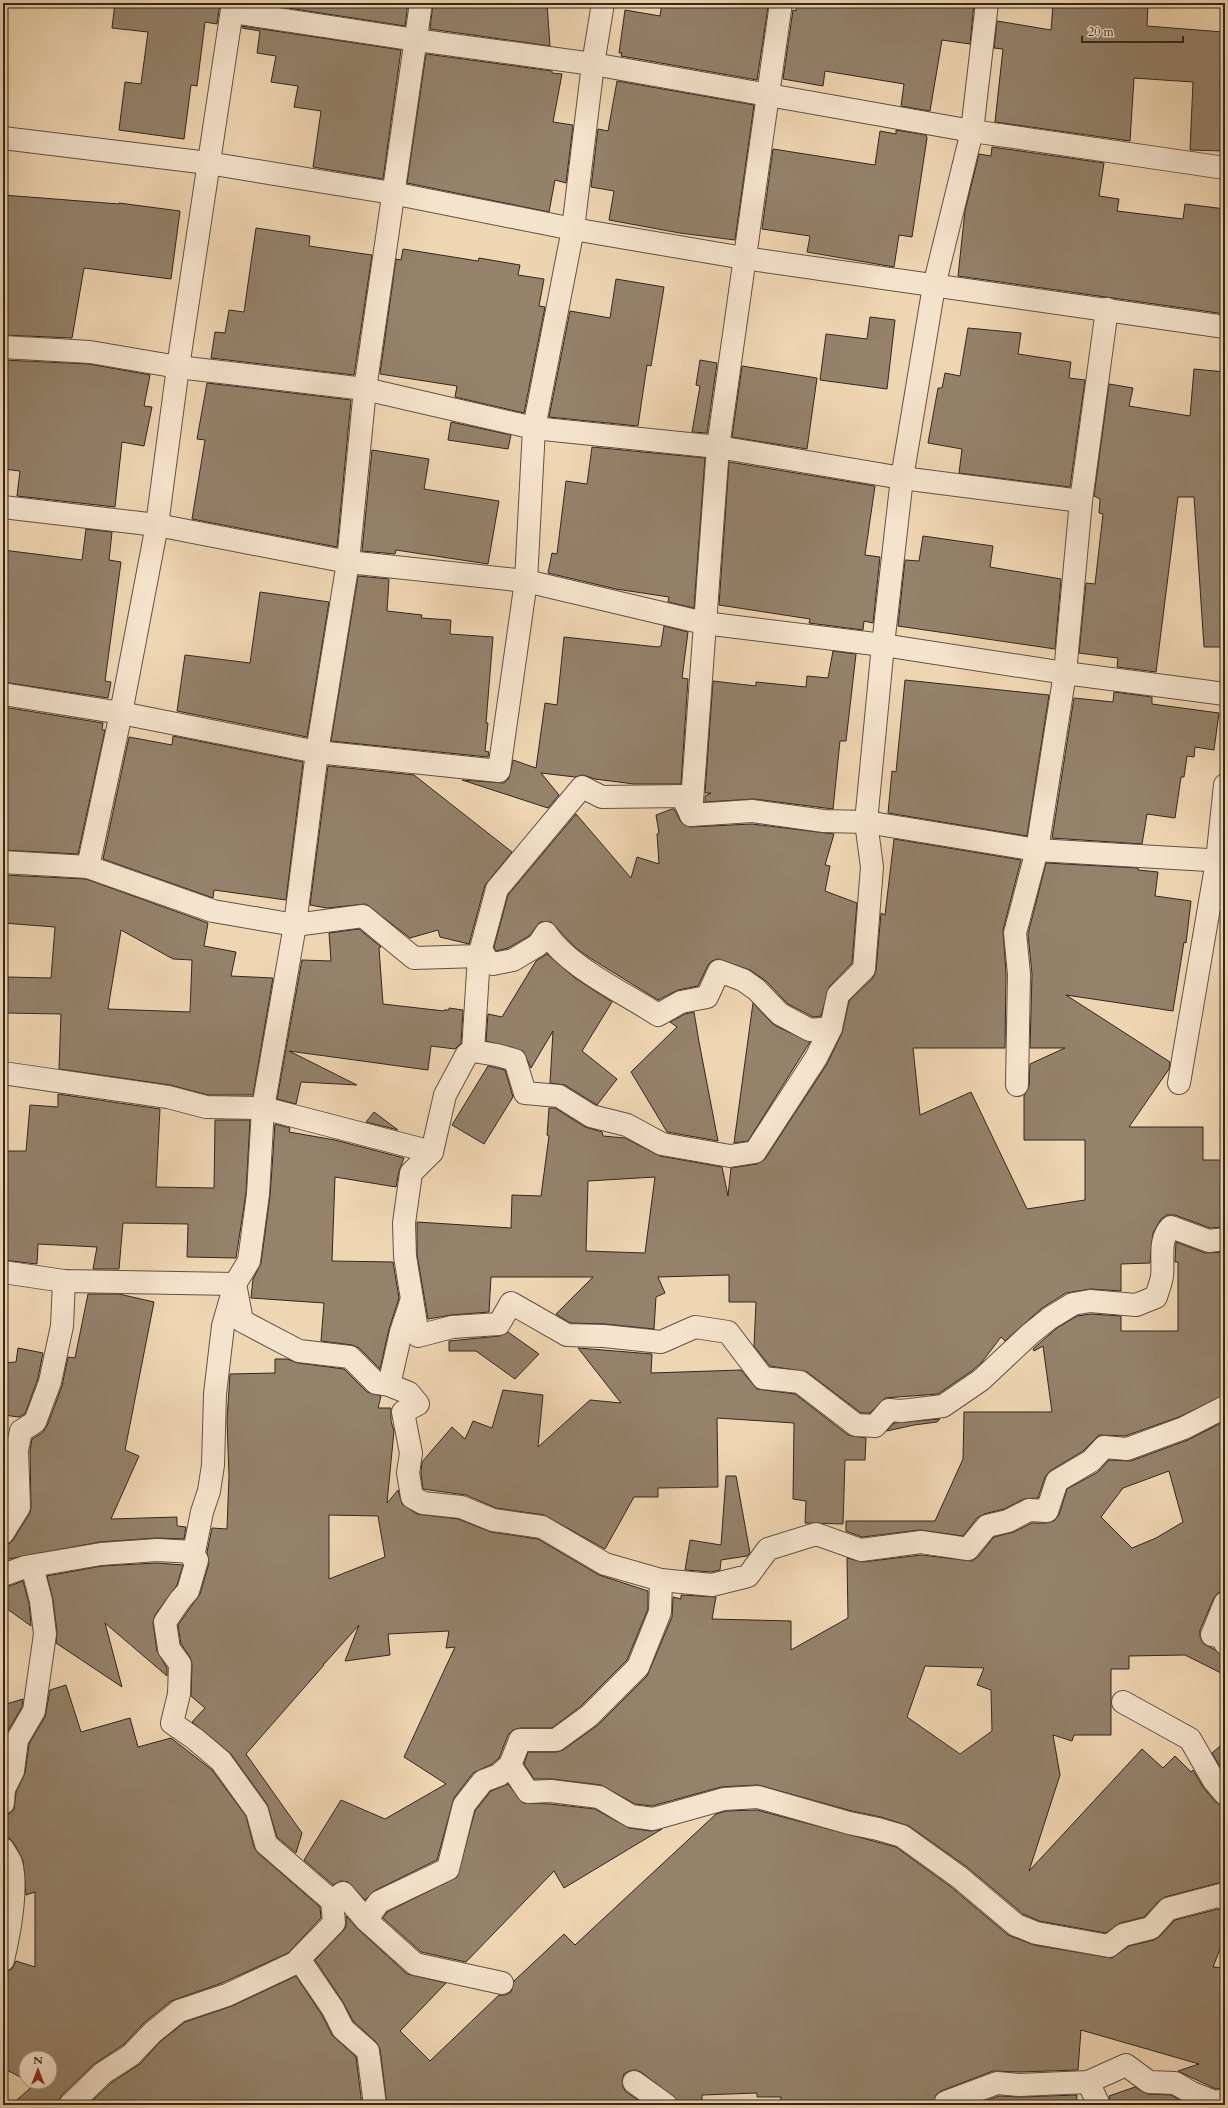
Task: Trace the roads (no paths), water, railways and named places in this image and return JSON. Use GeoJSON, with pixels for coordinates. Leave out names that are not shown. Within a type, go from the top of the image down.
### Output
{"type":"FeatureCollection","features":[{"type":"Feature","properties":{"kind":"street"},"geometry":{"type":"LineString","coordinates":[[70,2105],[103,2073],[131,2055],[153,2032],[179,2010],[227,1996],[295,1963],[334,1923],[332,1901],[266,1844],[257,1811],[222,1761],[172,1723],[179,1694],[180,1664],[169,1649],[165,1622],[188,1591],[197,1560],[192,1557],[210,1484],[213,1465],[215,1394],[223,1326],[235,1284],[250,1261],[258,1194],[263,1108],[295,925],[317,752],[348,562],[365,389],[392,193],[421,3]]}},
{"type":"Feature","properties":{"kind":"street"},"geometry":{"type":"LineString","coordinates":[[3,694],[121,714],[317,752],[499,771],[526,581],[534,428],[573,229],[593,64],[603,3]]}},
{"type":"Feature","properties":{"kind":"street"},"geometry":{"type":"LineString","coordinates":[[691,815],[718,447],[781,3]]}},
{"type":"Feature","properties":{"kind":"street"},"geometry":{"type":"LineString","coordinates":[[987,3],[972,131],[934,286],[902,478],[883,644],[866,822],[872,868],[864,969],[838,995],[831,1028],[816,1058],[755,1152],[730,1156],[662,1144],[627,1125],[591,1116],[559,1096],[525,1093],[515,1060],[473,1051],[467,1054],[445,1095],[432,1152],[411,1173],[404,1223],[405,1256],[418,1336],[452,1327],[499,1324],[511,1303],[567,1335],[604,1336],[661,1342],[695,1327],[728,1332],[763,1378],[800,1382],[856,1425],[875,1426],[889,1410],[900,1411],[943,1406],[980,1380],[1035,1330],[1073,1304],[1090,1301],[1136,1305],[1156,1297],[1162,1276],[1161,1260],[1163,1242],[1166,1231],[1171,1227],[1209,1241],[1225,1239]]}},
{"type":"Feature","properties":{"kind":"street"},"geometry":{"type":"LineString","coordinates":[[88,868],[121,714],[157,525],[178,367],[233,7],[416,40],[593,64],[972,131],[1225,168]]}},
{"type":"Feature","properties":{"kind":"street"},"geometry":{"type":"LineString","coordinates":[[3,138],[208,163],[392,193],[573,229],[744,258],[934,286],[1108,309],[1225,327]]}},
{"type":"Feature","properties":{"kind":"street"},"geometry":{"type":"LineString","coordinates":[[1017,1085],[1018,974],[1015,932],[1037,850],[1065,673],[1081,500],[1108,309]]}},
{"type":"Feature","properties":{"kind":"street"},"geometry":{"type":"LineString","coordinates":[[3,347],[90,352],[178,367],[365,389],[534,428],[718,447],[902,478],[1081,500]]}},
{"type":"Feature","properties":{"kind":"street"},"geometry":{"type":"LineString","coordinates":[[3,508],[157,525],[348,562],[526,581],[704,623],[883,644],[1065,673],[1225,694]]}},
{"type":"Feature","properties":{"kind":"street"},"geometry":{"type":"LineString","coordinates":[[1179,1083],[1221,861],[1225,785]]}},
{"type":"Feature","properties":{"kind":"street"},"geometry":{"type":"LineString","coordinates":[[473,1051],[479,956],[497,889],[582,787],[602,797],[682,796],[691,815]]}},
{"type":"Feature","properties":{"kind":"street"},"geometry":{"type":"LineString","coordinates":[[691,815],[752,811],[824,821],[866,822],[1037,850],[1221,861]]}},
{"type":"Feature","properties":{"kind":"street"},"geometry":{"type":"LineString","coordinates":[[3,862],[88,868],[212,911],[295,925],[363,916],[414,958],[479,956],[483,953],[488,961],[493,964],[514,960],[538,945],[546,932],[555,946],[590,974],[658,1015],[681,1002],[707,997],[719,971],[743,980],[757,990],[780,1014],[810,1030],[831,1028]]}},
{"type":"Feature","properties":{"kind":"street"},"geometry":{"type":"LineString","coordinates":[[3,1073],[168,1097],[206,1107],[263,1108],[432,1152]]}},
{"type":"Feature","properties":{"kind":"street"},"geometry":{"type":"LineString","coordinates":[[3,1272],[64,1281],[235,1284]]}},
{"type":"Feature","properties":{"kind":"street"},"geometry":{"type":"LineString","coordinates":[[3,1533],[19,1507],[17,1450],[21,1431],[35,1422],[50,1382],[62,1326],[64,1281]]}},
{"type":"Feature","properties":{"kind":"street"},"geometry":{"type":"LineString","coordinates":[[235,1284],[242,1321],[299,1351],[350,1357],[376,1383],[389,1384],[409,1393],[418,1404],[403,1412],[411,1453],[408,1474],[412,1497],[423,1504],[461,1507],[493,1520],[542,1527],[605,1564],[661,1580],[712,1585],[748,1576],[768,1548],[816,1534],[861,1550],[921,1542],[968,1549],[987,1526],[1008,1521],[1029,1510],[1047,1511],[1057,1481],[1091,1461],[1104,1447],[1127,1449],[1184,1428],[1225,1407]]}},
{"type":"Feature","properties":{"kind":"street"},"geometry":{"type":"LineString","coordinates":[[389,1384],[401,1332],[412,1301]]}},
{"type":"Feature","properties":{"kind":"street"},"geometry":{"type":"LineString","coordinates":[[3,1572],[6,1574],[32,1566],[101,1554],[157,1550],[194,1552]]}},
{"type":"Feature","properties":{"kind":"street"},"geometry":{"type":"LineString","coordinates":[[3,1803],[4,1789],[13,1771],[17,1740],[34,1711],[45,1634],[41,1601],[32,1566]]}},
{"type":"Feature","properties":{"kind":"street"},"geometry":{"type":"LineString","coordinates":[[366,1920],[379,1902],[448,1869],[464,1805],[483,1782],[499,1775],[510,1765],[520,1740],[556,1740],[589,1716],[638,1668],[660,1612],[661,1580]]}},
{"type":"Feature","properties":{"kind":"street"},"geometry":{"type":"LineString","coordinates":[[1225,1603],[1212,1635],[1223,1638],[1225,1642]]}},
{"type":"Feature","properties":{"kind":"street"},"geometry":{"type":"LineString","coordinates":[[1123,1702],[1190,1739],[1214,1781],[1225,1794]]}},
{"type":"Feature","properties":{"kind":"street"},"geometry":{"type":"LineString","coordinates":[[510,1765],[528,1792],[551,1792],[599,1797],[632,1816],[653,1819],[724,1799],[758,1797],[849,1823],[902,1836],[959,1877],[1016,1925],[1036,1933],[1109,1946],[1123,1936],[1151,1928],[1168,1909],[1221,1895],[1225,1899]]}},
{"type":"Feature","properties":{"kind":"street"},"geometry":{"type":"LineString","coordinates":[[3,1849],[11,1863],[12,1891],[11,1918],[3,1960]]}},
{"type":"Feature","properties":{"kind":"street"},"geometry":{"type":"LineString","coordinates":[[332,1901],[343,1893],[366,1920],[415,1964],[502,1983]]}},
{"type":"Feature","properties":{"kind":"street"},"geometry":{"type":"LineString","coordinates":[[299,1959],[333,2009],[343,2029],[368,2050],[374,2105]]}},
{"type":"Feature","properties":{"kind":"street"},"geometry":{"type":"LineString","coordinates":[[946,2105],[946,2102],[997,2083],[1019,2085],[1088,2082],[1126,2065],[1149,2082],[1175,2083],[1192,2093],[1215,2102],[1225,2100]]}},
{"type":"Feature","properties":{"kind":"street"},"geometry":{"type":"LineString","coordinates":[[634,2082],[666,2105]]}},
{"type":"Feature","properties":{"kind":"street"},"geometry":{"type":"LineString","coordinates":[[1088,2082],[1099,2105]]}}]}
